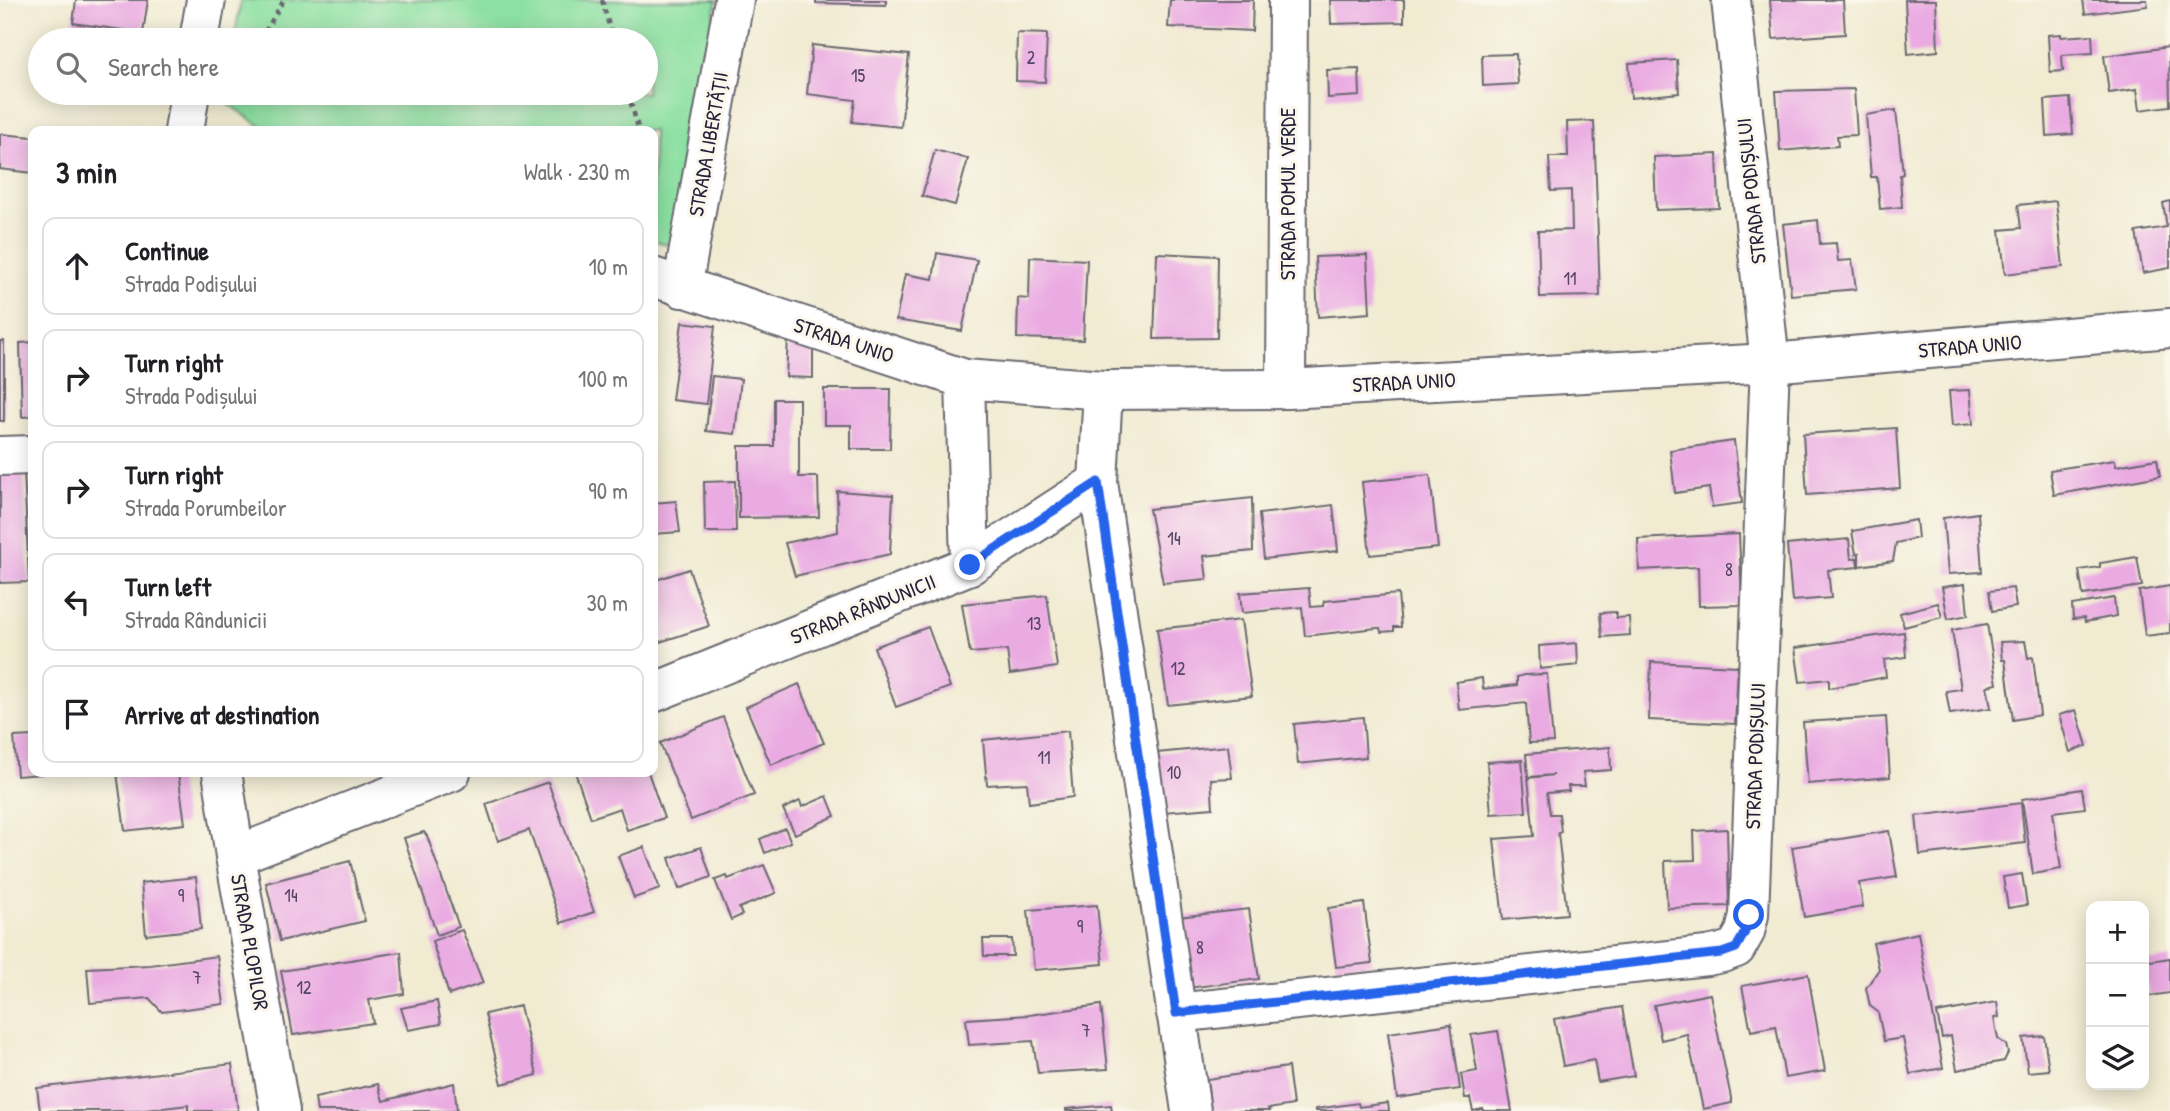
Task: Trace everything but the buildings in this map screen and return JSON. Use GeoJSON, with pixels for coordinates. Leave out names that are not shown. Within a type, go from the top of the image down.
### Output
{"type":"FeatureCollection","features":[{"type":"Feature","properties":{"kind":"street"},"geometry":{"type":"LineString","coordinates":[[201,28],[206,0]]}},
{"type":"Feature","properties":{"kind":"street","name":"STRADA LIBERTĂȚII"},"geometry":{"type":"LineString","coordinates":[[668,282],[734,0]]}},
{"type":"Feature","properties":{"kind":"street","name":"STRADA POMUL VERDE"},"geometry":{"type":"LineString","coordinates":[[1286,389],[1288,0]]}},
{"type":"Feature","properties":{"kind":"street","name":"STRADA PODIȘULUI"},"geometry":{"type":"LineString","coordinates":[[1176,1013],[1707,956],[1736,948],[1745,932],[1749,915],[1770,363],[1731,0]]}},
{"type":"Feature","properties":{"kind":"street"},"geometry":{"type":"LineString","coordinates":[[185,126],[188,105]]}},
{"type":"Feature","properties":{"kind":"street","name":"STRADA UNIO"},"geometry":{"type":"LineString","coordinates":[[668,282],[965,379],[1103,390],[1286,389],[1770,363],[2170,328]]}},
{"type":"Feature","properties":{"kind":"street"},"geometry":{"type":"LineString","coordinates":[[965,379],[970,565]]}},
{"type":"Feature","properties":{"kind":"street"},"geometry":{"type":"LineString","coordinates":[[1103,390],[1098,482],[1191,1111]]}},
{"type":"Feature","properties":{"kind":"street"},"geometry":{"type":"LineString","coordinates":[[0,456],[28,455]]}},
{"type":"Feature","properties":{"kind":"street","name":"STRADA RÂNDUNICII"},"geometry":{"type":"LineString","coordinates":[[658,691],[970,565],[1098,482]]}},
{"type":"Feature","properties":{"kind":"street","name":"STRADA PLOPILOR"},"geometry":{"type":"LineString","coordinates":[[223,777],[280,1111]]}},
{"type":"Feature","properties":{"kind":"street"},"geometry":{"type":"LineString","coordinates":[[235,856],[438,777]]}},
{"type":"Feature","properties":{"kind":"path"},"geometry":{"type":"LineString","coordinates":[[267,28],[284,0]]}},
{"type":"Feature","properties":{"kind":"path"},"geometry":{"type":"LineString","coordinates":[[602,0],[610,28]]}},
{"type":"Feature","properties":{"kind":"path"},"geometry":{"type":"LineString","coordinates":[[631,105],[638,126]]}},
{"type":"Feature","properties":{"kind":"green space"},"geometry":{"type":"Polygon","coordinates":[[[241,0],[717,0],[671,246],[658,242],[658,126],[261,126],[230,105],[658,105],[658,28],[236,28],[241,0]]]}},
{"type":"Feature","properties":{"kind":"route"},"geometry":{"type":"LineString","coordinates":[[970,565],[1098,482],[1176,1013],[1707,956],[1736,948],[1745,932],[1749,915]]}}]}
